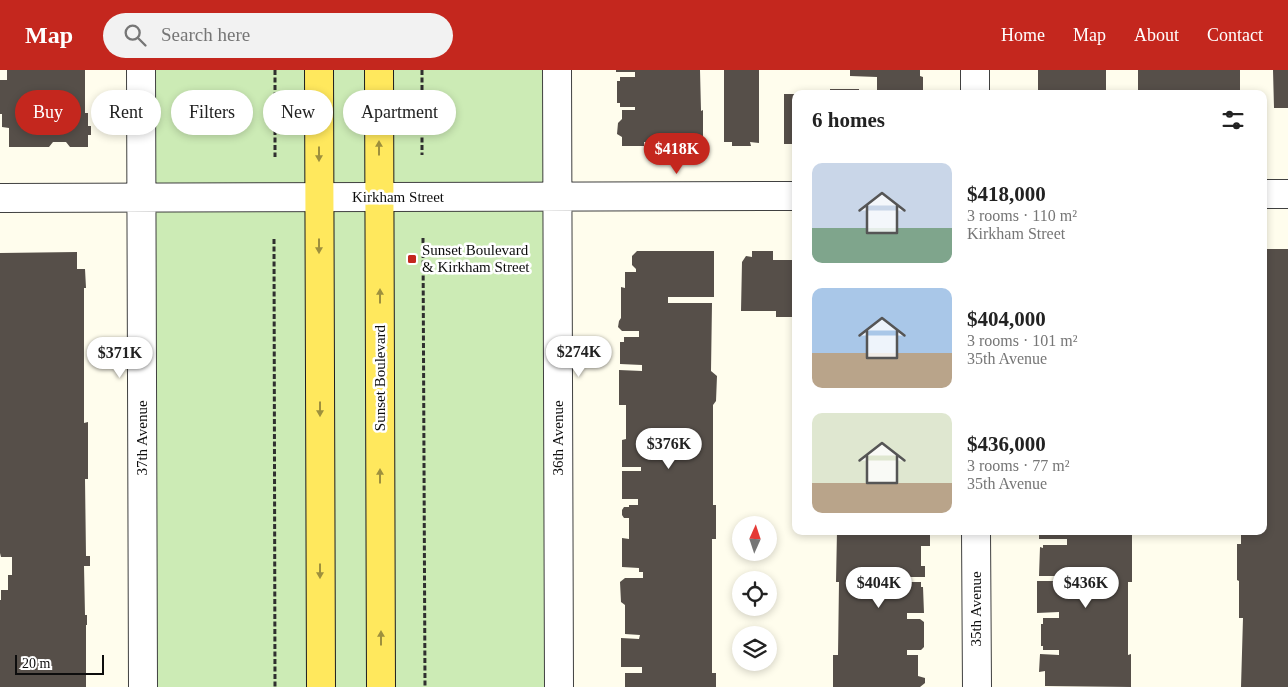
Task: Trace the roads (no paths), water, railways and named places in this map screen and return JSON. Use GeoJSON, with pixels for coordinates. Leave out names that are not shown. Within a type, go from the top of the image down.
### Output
{"type":"FeatureCollection","features":[{"type":"Feature","properties":{"kind":"main road"},"geometry":{"type":"LineString","coordinates":[[319,70],[321,687]]}},
{"type":"Feature","properties":{"kind":"main road","name":"Sunset Boulevard"},"geometry":{"type":"LineString","coordinates":[[379,70],[381,687]]}},
{"type":"Feature","properties":{"kind":"street","name":"37th Avenue"},"geometry":{"type":"LineString","coordinates":[[141,70],[142,687]]}},
{"type":"Feature","properties":{"kind":"street","name":"36th Avenue"},"geometry":{"type":"LineString","coordinates":[[557,70],[559,687]]}},
{"type":"Feature","properties":{"kind":"street"},"geometry":{"type":"LineString","coordinates":[[975,70],[975,90]]}},
{"type":"Feature","properties":{"kind":"street"},"geometry":{"type":"LineString","coordinates":[[1267,194],[1288,194]]}},
{"type":"Feature","properties":{"kind":"street","name":"Kirkham Street"},"geometry":{"type":"LineString","coordinates":[[0,198],[792,196]]}},
{"type":"Feature","properties":{"kind":"street","name":"35th Avenue"},"geometry":{"type":"LineString","coordinates":[[976,535],[977,687]]}},
{"type":"Feature","properties":{"kind":"place","name":"Sunset Boulevard & Kirkham Street"},"geometry":{"type":"Point","coordinates":[412,259]}}]}
